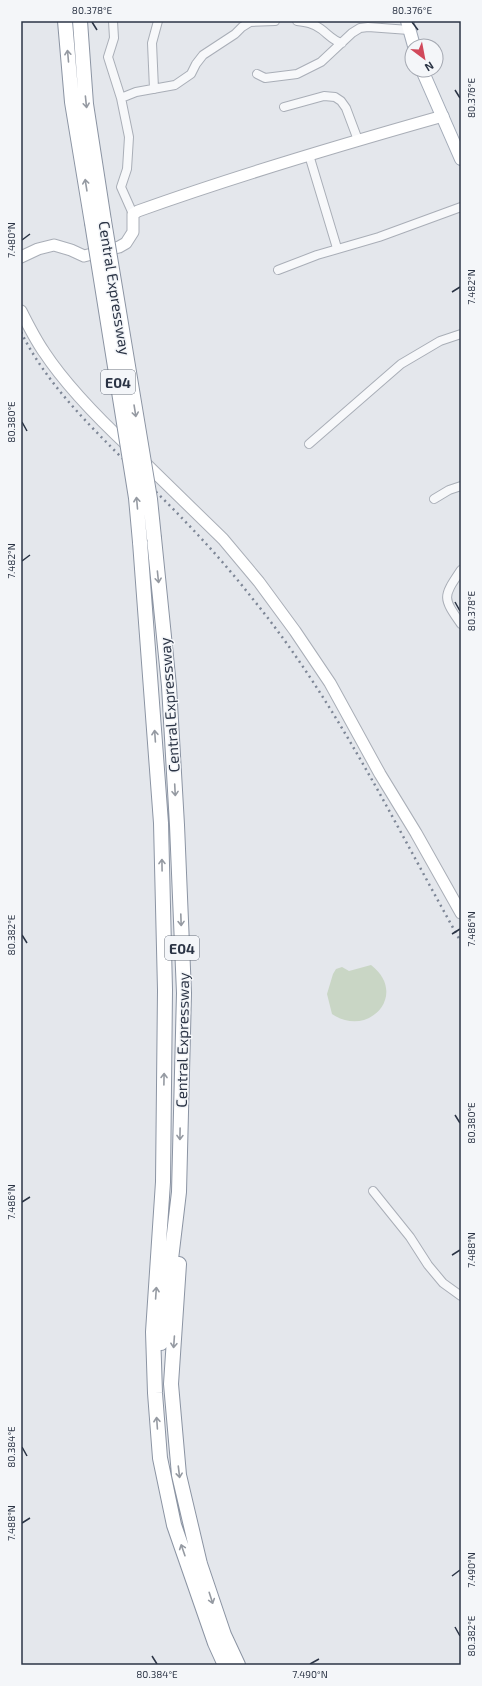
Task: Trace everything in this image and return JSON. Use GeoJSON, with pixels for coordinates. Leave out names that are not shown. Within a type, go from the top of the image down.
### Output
{"type":"FeatureCollection","features":[{"type":"Feature","properties":{"kind":"highway","name":"Central Expressway"},"geometry":{"type":"LineString","coordinates":[[65,21],[72,102],[98,222],[150,500],[169,686],[177,825],[184,993],[179,1192],[155,1393]]}},
{"type":"Feature","properties":{"kind":"highway","name":"Central Expressway"},"geometry":{"type":"LineString","coordinates":[[80,21],[86,104],[98,222],[136,498],[161,823],[165,990],[163,1182],[153,1332],[155,1393]]}},
{"type":"Feature","properties":{"kind":"highway"},"geometry":{"type":"LineString","coordinates":[[179,1192],[183,1210],[171,1384],[179,1475],[200,1564],[224,1635],[238,1665]]}},
{"type":"Feature","properties":{"kind":"highway"},"geometry":{"type":"LineString","coordinates":[[155,1393],[160,1458],[174,1525],[215,1643],[225,1665]]}},
{"type":"Feature","properties":{"kind":"main road"},"geometry":{"type":"LineString","coordinates":[[408,26],[412,38]]}},
{"type":"Feature","properties":{"kind":"main road"},"geometry":{"type":"LineString","coordinates":[[426,78],[461,159]]}},
{"type":"Feature","properties":{"kind":"street"},"geometry":{"type":"LineString","coordinates":[[21,257],[38,249],[54,245],[84,256],[119,247],[126,243],[133,232],[133,214],[121,187],[127,168],[129,136],[121,98],[108,57],[114,38],[113,21]]}},
{"type":"Feature","properties":{"kind":"street"},"geometry":{"type":"LineString","coordinates":[[154,89],[152,43],[158,21]]}},
{"type":"Feature","properties":{"kind":"street"},"geometry":{"type":"LineString","coordinates":[[121,98],[136,92],[175,85],[187,77],[203,56],[235,34],[239,24],[275,21]]}},
{"type":"Feature","properties":{"kind":"street"},"geometry":{"type":"LineString","coordinates":[[297,21],[310,23],[320,28],[335,41],[342,43]]}},
{"type":"Feature","properties":{"kind":"street"},"geometry":{"type":"LineString","coordinates":[[256,74],[265,78],[297,74],[321,62],[360,28],[408,26]]}},
{"type":"Feature","properties":{"kind":"street"},"geometry":{"type":"LineString","coordinates":[[284,107],[324,96],[335,97],[341,101],[346,108],[358,140]]}},
{"type":"Feature","properties":{"kind":"street"},"geometry":{"type":"LineString","coordinates":[[133,214],[185,194],[358,140],[443,116]]}},
{"type":"Feature","properties":{"kind":"street"},"geometry":{"type":"LineString","coordinates":[[309,155],[337,248]]}},
{"type":"Feature","properties":{"kind":"street"},"geometry":{"type":"LineString","coordinates":[[278,270],[317,254],[379,237],[461,207]]}},
{"type":"Feature","properties":{"kind":"street"},"geometry":{"type":"LineString","coordinates":[[21,311],[24,322],[63,377],[88,406],[223,539],[259,582],[295,630],[334,690],[380,774],[416,833],[461,913]]}},
{"type":"Feature","properties":{"kind":"street"},"geometry":{"type":"LineString","coordinates":[[309,444],[401,364],[440,341],[461,334]]}},
{"type":"Feature","properties":{"kind":"street"},"geometry":{"type":"LineString","coordinates":[[434,499],[449,490],[461,486]]}},
{"type":"Feature","properties":{"kind":"street"},"geometry":{"type":"LineString","coordinates":[[461,570],[448,590],[446,596],[448,605],[461,624]]}},
{"type":"Feature","properties":{"kind":"street"},"geometry":{"type":"LineString","coordinates":[[373,1191],[410,1237],[428,1265],[444,1283],[461,1296]]}},
{"type":"Feature","properties":{"kind":"green space"},"geometry":{"type":"Polygon","coordinates":[[[371,965],[382,976],[386,988],[385,1000],[380,1010],[371,1017],[359,1021],[346,1020],[332,1014],[327,994],[336,969],[342,967],[349,971],[371,965]]]}},
{"type":"Feature","properties":{"kind":"railway"},"geometry":{"type":"LineString","coordinates":[[21,332],[33,354],[62,394],[95,431],[175,510],[214,553],[240,583],[283,638],[311,679],[364,765],[461,942]]}}]}
